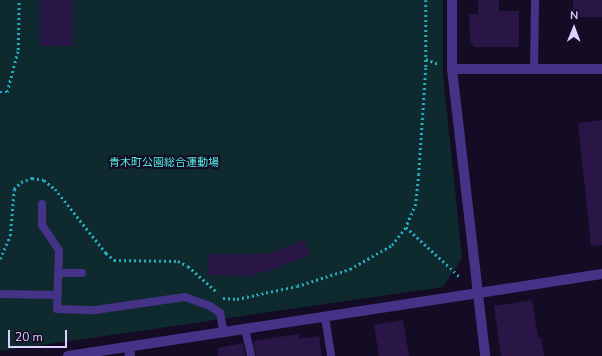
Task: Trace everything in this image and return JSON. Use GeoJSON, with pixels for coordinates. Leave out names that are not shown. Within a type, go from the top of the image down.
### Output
{"type":"FeatureCollection","features":[{"type":"Feature","properties":{"kind":"street"},"geometry":{"type":"LineString","coordinates":[[452,0],[452,70],[485,356]]}},
{"type":"Feature","properties":{"kind":"street"},"geometry":{"type":"LineString","coordinates":[[452,70],[602,69]]}},
{"type":"Feature","properties":{"kind":"street"},"geometry":{"type":"LineString","coordinates":[[68,356],[130,352],[224,332],[602,274]]}},
{"type":"Feature","properties":{"kind":"lane"},"geometry":{"type":"LineString","coordinates":[[534,69],[535,2]]}},
{"type":"Feature","properties":{"kind":"lane"},"geometry":{"type":"LineString","coordinates":[[42,204],[42,225],[59,250],[57,309],[87,310],[185,297],[210,306],[220,313],[224,332]]}},
{"type":"Feature","properties":{"kind":"lane"},"geometry":{"type":"LineString","coordinates":[[58,273],[82,273]]}},
{"type":"Feature","properties":{"kind":"lane"},"geometry":{"type":"LineString","coordinates":[[0,294],[58,295]]}},
{"type":"Feature","properties":{"kind":"lane"},"geometry":{"type":"LineString","coordinates":[[325,317],[332,356]]}},
{"type":"Feature","properties":{"kind":"lane"},"geometry":{"type":"LineString","coordinates":[[245,329],[251,356]]}},
{"type":"Feature","properties":{"kind":"path"},"geometry":{"type":"LineString","coordinates":[[0,92],[7,92],[18,50],[19,0]]}},
{"type":"Feature","properties":{"kind":"path"},"geometry":{"type":"LineString","coordinates":[[0,259],[10,236],[14,189],[32,178],[44,180],[56,189],[106,253],[114,260],[178,261],[188,266],[223,298],[237,299],[297,286],[350,269],[392,246],[406,227],[416,204],[426,68],[426,0]]}},
{"type":"Feature","properties":{"kind":"path"},"geometry":{"type":"LineString","coordinates":[[406,227],[478,293]]}},
{"type":"Feature","properties":{"kind":"green space","name":"青木町公園総合運動場"},"geometry":{"type":"Polygon","coordinates":[[[0,0],[443,0],[443,75],[462,258],[443,287],[0,351],[0,0]]]}},
{"type":"Feature","properties":{"kind":"building"},"geometry":{"type":"Polygon","coordinates":[[[40,0],[73,0],[73,46],[40,46],[40,0]]]}},
{"type":"Feature","properties":{"kind":"building"},"geometry":{"type":"Polygon","coordinates":[[[478,0],[499,0],[499,11],[519,11],[519,47],[474,47],[470,40],[469,14],[478,14],[478,0]]]}},
{"type":"Feature","properties":{"kind":"building"},"geometry":{"type":"Polygon","coordinates":[[[573,0],[602,0],[602,17],[573,17],[573,0]]]}},
{"type":"Feature","properties":{"kind":"building"},"geometry":{"type":"Polygon","coordinates":[[[602,120],[602,245],[591,246],[578,123],[602,120]]]}},
{"type":"Feature","properties":{"kind":"building"},"geometry":{"type":"Polygon","coordinates":[[[304,240],[310,255],[266,272],[257,272],[256,276],[208,275],[208,254],[268,254],[304,240]]]}},
{"type":"Feature","properties":{"kind":"building"},"geometry":{"type":"Polygon","coordinates":[[[532,300],[538,338],[541,337],[544,356],[501,356],[494,306],[532,300]]]}},
{"type":"Feature","properties":{"kind":"building"},"geometry":{"type":"Polygon","coordinates":[[[403,320],[409,356],[379,356],[374,325],[403,320]]]}},
{"type":"Feature","properties":{"kind":"building"},"geometry":{"type":"Polygon","coordinates":[[[299,334],[299,339],[319,336],[322,356],[256,356],[253,341],[299,334]]]}},
{"type":"Feature","properties":{"kind":"building"},"geometry":{"type":"Polygon","coordinates":[[[243,343],[245,356],[218,356],[218,348],[243,343]]]}}]}
